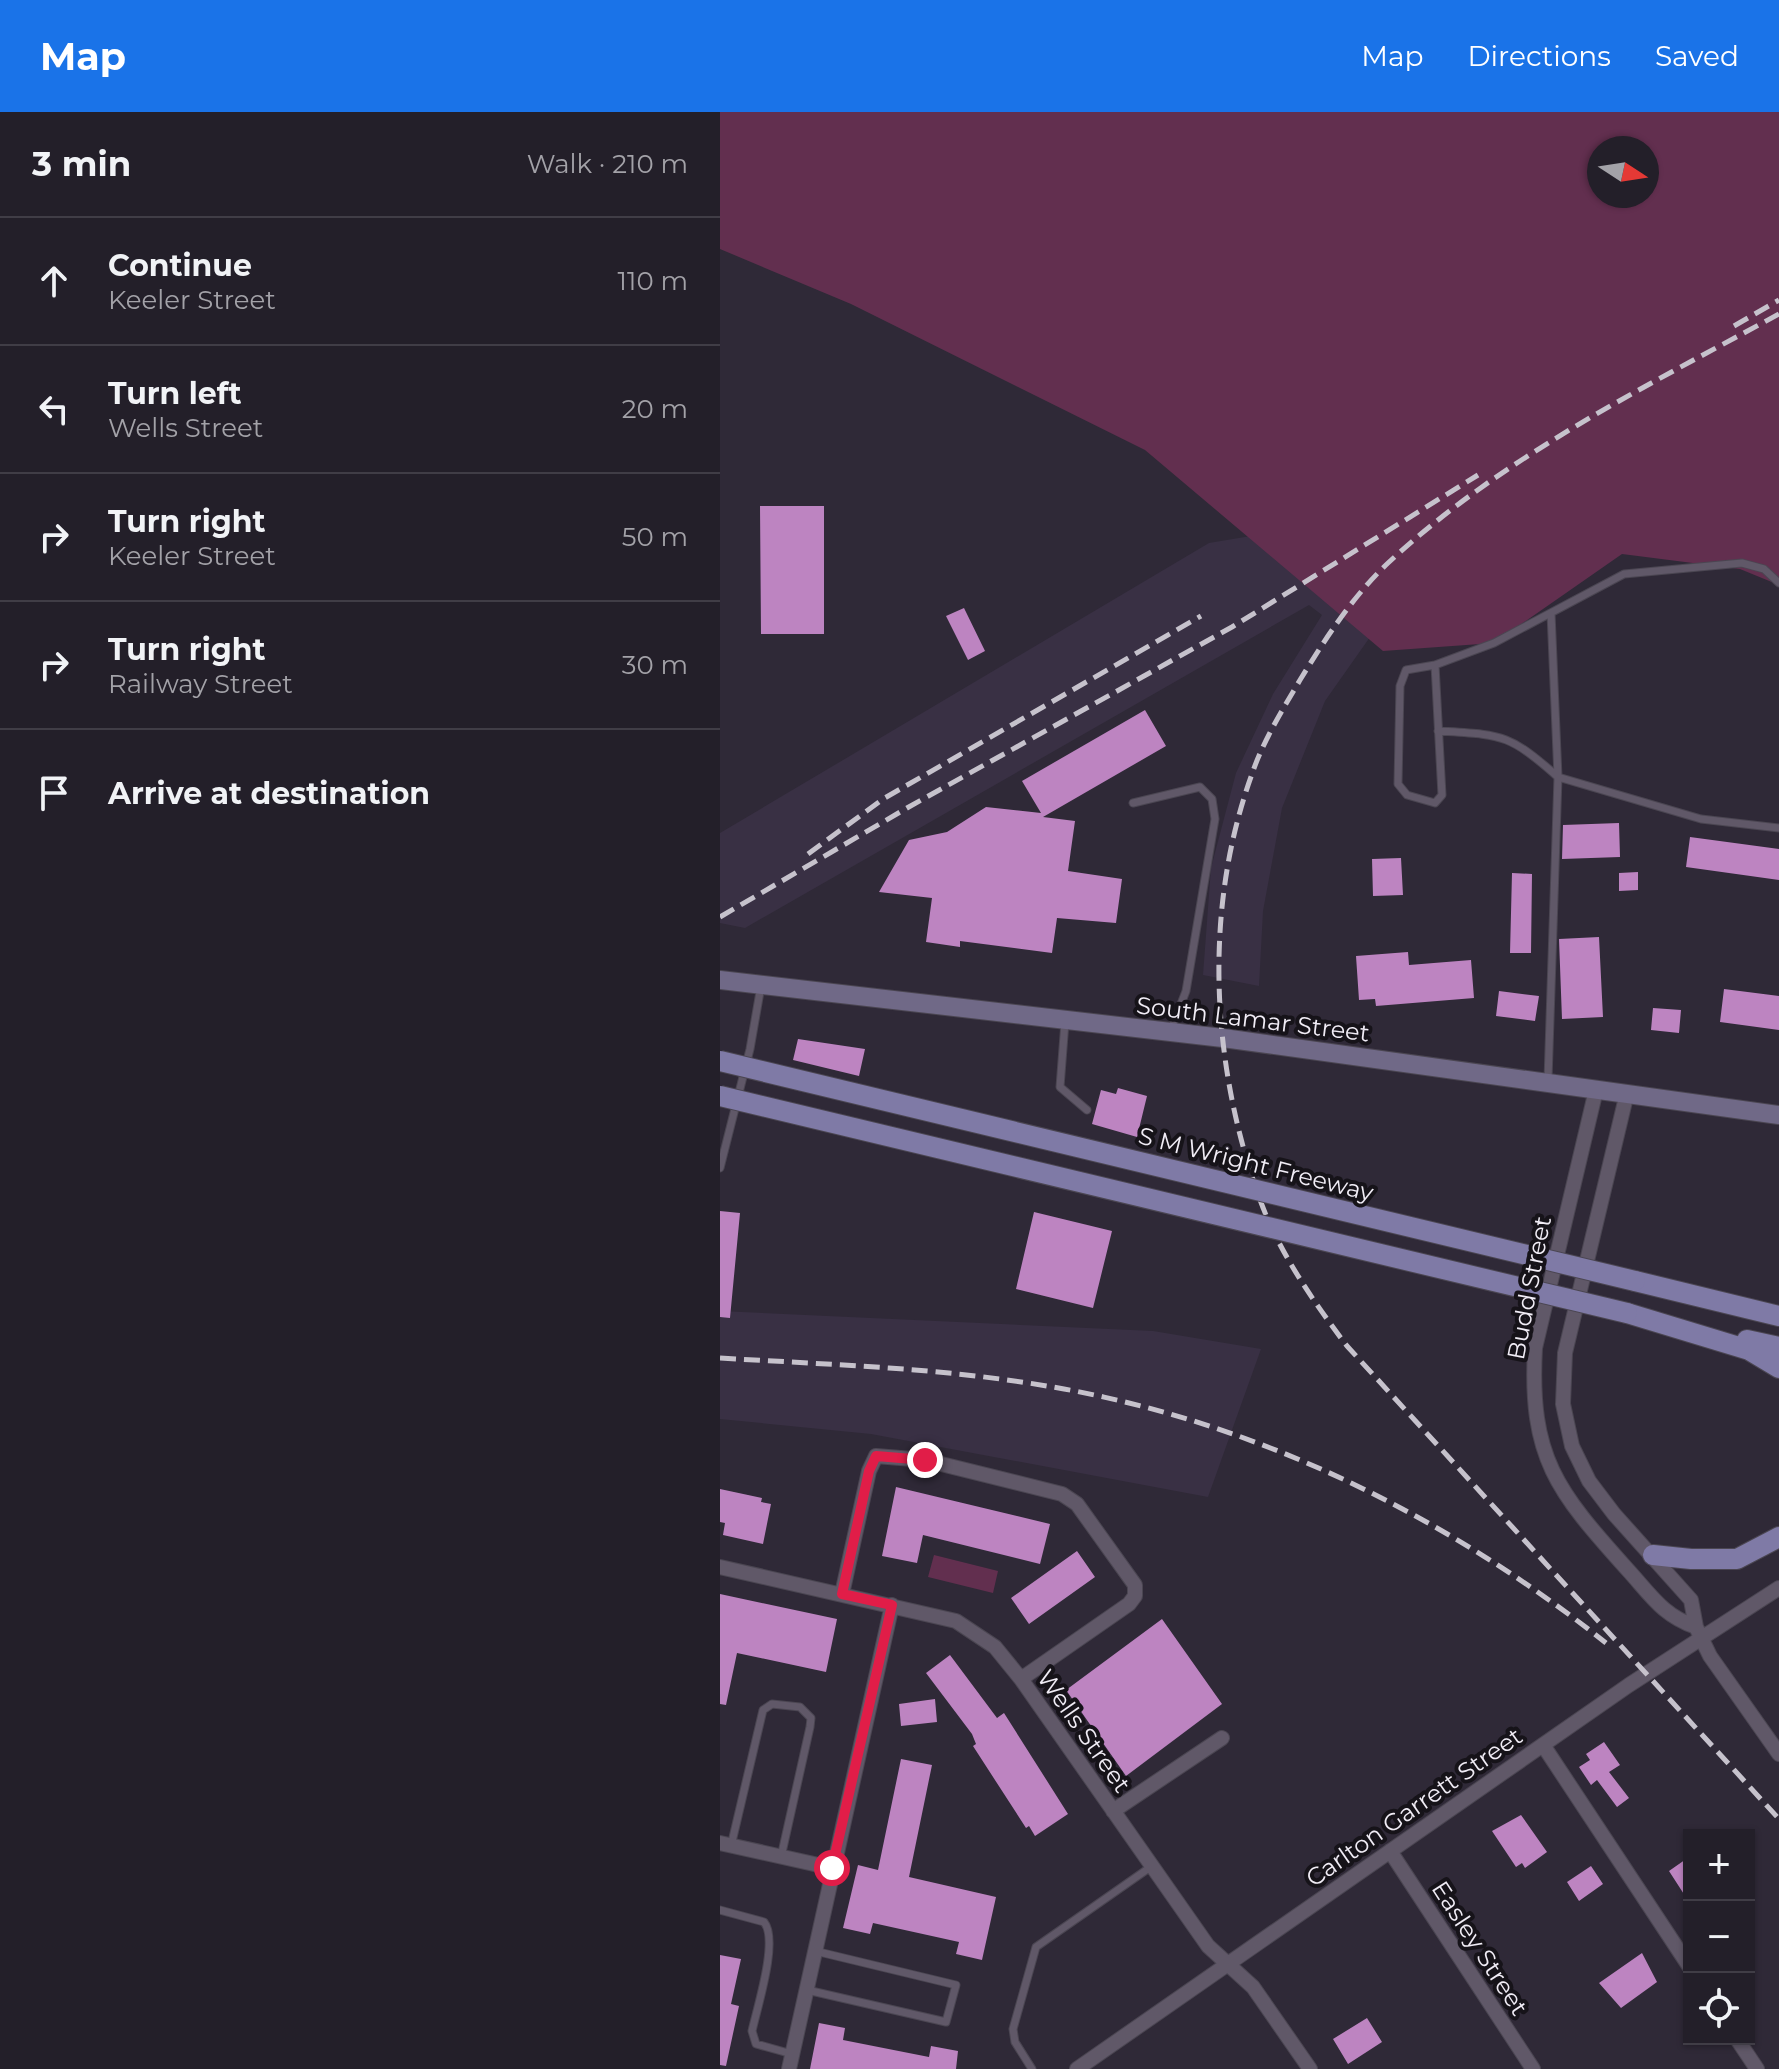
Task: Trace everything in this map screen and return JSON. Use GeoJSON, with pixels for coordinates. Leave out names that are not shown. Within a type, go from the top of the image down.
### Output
{"type":"FeatureCollection","features":[{"type":"Feature","properties":{"kind":"main road","name":"South Lamar Street"},"geometry":{"type":"LineString","coordinates":[[720,980],[1170,1032],[1779,1115]]}},
{"type":"Feature","properties":{"kind":"main road","name":"S M Wright Freeway"},"geometry":{"type":"LineString","coordinates":[[720,1061],[1779,1316]]}},
{"type":"Feature","properties":{"kind":"main road"},"geometry":{"type":"LineString","coordinates":[[720,1096],[1779,1347]]}},
{"type":"Feature","properties":{"kind":"main road"},"geometry":{"type":"LineString","coordinates":[[1627,1313],[1749,1350],[1779,1368]]}},
{"type":"Feature","properties":{"kind":"main road"},"geometry":{"type":"LineString","coordinates":[[1653,1555],[1737,1559],[1779,1537]]}},
{"type":"Feature","properties":{"kind":"street","name":"Budd Street"},"geometry":{"type":"LineString","coordinates":[[1596,1090],[1535,1348],[1532,1392],[1542,1447],[1557,1485],[1582,1518],[1672,1619],[1699,1633]]}},
{"type":"Feature","properties":{"kind":"street","name":"Budd Street"},"geometry":{"type":"LineString","coordinates":[[1627,1093],[1565,1353],[1563,1404],[1572,1446],[1589,1481],[1614,1514],[1691,1600],[1699,1633],[1710,1656],[1779,1754]]}},
{"type":"Feature","properties":{"kind":"street"},"geometry":{"type":"LineString","coordinates":[[842,1594],[869,1471],[876,1456],[925,1460],[1062,1494],[1077,1504],[1135,1585],[1135,1596],[1129,1604],[1021,1679]]}},
{"type":"Feature","properties":{"kind":"street","name":"Wells Street"},"geometry":{"type":"LineString","coordinates":[[720,1567],[892,1605],[967,1627],[995,1647],[1021,1679],[1208,1946],[1253,1987],[1310,2069]]}},
{"type":"Feature","properties":{"kind":"street","name":"Carlton Garrett Street"},"geometry":{"type":"LineString","coordinates":[[1082,2068],[1699,1633],[1779,1588]]}},
{"type":"Feature","properties":{"kind":"street"},"geometry":{"type":"LineString","coordinates":[[790,2062],[892,1605]]}},
{"type":"Feature","properties":{"kind":"street"},"geometry":{"type":"LineString","coordinates":[[1113,1811],[1222,1738]]}},
{"type":"Feature","properties":{"kind":"street"},"geometry":{"type":"LineString","coordinates":[[1543,1745],[1683,1957]]}},
{"type":"Feature","properties":{"kind":"street"},"geometry":{"type":"LineString","coordinates":[[725,1845],[832,1868]]}},
{"type":"Feature","properties":{"kind":"street","name":"Easley Street"},"geometry":{"type":"LineString","coordinates":[[1390,1851],[1533,2069]]}},
{"type":"Feature","properties":{"kind":"street"},"geometry":{"type":"LineString","coordinates":[[1741,2045],[1757,2069]]}},
{"type":"Feature","properties":{"kind":"lane"},"geometry":{"type":"LineString","coordinates":[[1435,665],[1442,795],[1435,803],[1407,795],[1398,784],[1400,686],[1406,670],[1435,665],[1494,643],[1624,574],[1742,563],[1764,569],[1779,583]]}},
{"type":"Feature","properties":{"kind":"lane"},"geometry":{"type":"LineString","coordinates":[[1548,1082],[1558,777],[1551,613]]}},
{"type":"Feature","properties":{"kind":"lane"},"geometry":{"type":"LineString","coordinates":[[1438,731],[1500,734],[1528,751],[1558,777],[1701,819],[1779,828]]}},
{"type":"Feature","properties":{"kind":"lane"},"geometry":{"type":"LineString","coordinates":[[1133,803],[1200,787],[1212,799],[1215,819],[1186,991],[1170,1032]]}},
{"type":"Feature","properties":{"kind":"lane"},"geometry":{"type":"LineString","coordinates":[[720,1168],[750,1049],[762,984]]}},
{"type":"Feature","properties":{"kind":"lane"},"geometry":{"type":"LineString","coordinates":[[1065,1020],[1060,1087],[1087,1110]]}},
{"type":"Feature","properties":{"kind":"lane"},"geometry":{"type":"LineString","coordinates":[[725,1845],[759,1719],[763,1710],[772,1704],[783,1703],[800,1707],[811,1718],[781,1857]]}},
{"type":"Feature","properties":{"kind":"lane"},"geometry":{"type":"LineString","coordinates":[[1032,2069],[1015,2042],[1013,2029],[1036,1947],[1152,1866]]}},
{"type":"Feature","properties":{"kind":"lane"},"geometry":{"type":"LineString","coordinates":[[720,1910],[764,1922],[769,1928],[771,1943],[752,2031],[756,2044],[790,2062]]}},
{"type":"Feature","properties":{"kind":"lane"},"geometry":{"type":"LineString","coordinates":[[806,1990],[946,2022],[956,1985],[815,1951]]}},
{"type":"Feature","properties":{"kind":"shaded area"},"geometry":{"type":"Polygon","coordinates":[[[720,112],[1779,112],[1779,585],[1740,569],[1622,554],[1494,643],[1383,651],[1145,450],[851,304],[720,249],[720,112]]]}},
{"type":"Feature","properties":{"kind":"shaded area"},"geometry":{"type":"Polygon","coordinates":[[[1385,514],[1420,566],[1325,701],[1282,808],[1263,911],[1259,986],[1203,975],[1211,868],[1236,773],[1273,694],[1322,615],[1309,605],[745,928],[720,923],[720,833],[1209,543],[1385,514]]]}},
{"type":"Feature","properties":{"kind":"shaded area"},"geometry":{"type":"Polygon","coordinates":[[[720,1311],[1153,1331],[1261,1349],[1208,1497],[871,1434],[720,1419],[720,1311]]]}},
{"type":"Feature","properties":{"kind":"shaded area"},"geometry":{"type":"Polygon","coordinates":[[[934,1555],[998,1571],[993,1593],[928,1577],[934,1555]]]}},
{"type":"Feature","properties":{"kind":"building"},"geometry":{"type":"Polygon","coordinates":[[[760,506],[824,506],[824,634],[761,634],[760,506]]]}},
{"type":"Feature","properties":{"kind":"building"},"geometry":{"type":"Polygon","coordinates":[[[964,608],[985,651],[968,660],[946,616],[964,608]]]}},
{"type":"Feature","properties":{"kind":"building"},"geometry":{"type":"Polygon","coordinates":[[[1145,710],[1166,746],[1043,817],[1075,821],[1068,871],[1122,879],[1116,923],[1057,918],[1052,953],[960,941],[960,947],[926,942],[932,898],[879,892],[909,840],[947,832],[986,807],[1041,813],[1022,781],[1145,710]]]}},
{"type":"Feature","properties":{"kind":"building"},"geometry":{"type":"Polygon","coordinates":[[[1619,823],[1620,857],[1562,859],[1563,825],[1619,823]]]}},
{"type":"Feature","properties":{"kind":"building"},"geometry":{"type":"Polygon","coordinates":[[[1690,837],[1779,849],[1779,880],[1686,867],[1690,837]]]}},
{"type":"Feature","properties":{"kind":"building"},"geometry":{"type":"Polygon","coordinates":[[[1401,858],[1403,895],[1373,896],[1372,859],[1401,858]]]}},
{"type":"Feature","properties":{"kind":"building"},"geometry":{"type":"Polygon","coordinates":[[[1638,872],[1638,890],[1619,891],[1619,873],[1638,872]]]}},
{"type":"Feature","properties":{"kind":"building"},"geometry":{"type":"Polygon","coordinates":[[[1512,873],[1532,874],[1531,953],[1510,953],[1512,873]]]}},
{"type":"Feature","properties":{"kind":"building"},"geometry":{"type":"Polygon","coordinates":[[[1599,937],[1603,1017],[1562,1019],[1559,939],[1599,937]]]}},
{"type":"Feature","properties":{"kind":"building"},"geometry":{"type":"Polygon","coordinates":[[[1408,952],[1409,965],[1471,960],[1474,998],[1376,1006],[1375,999],[1359,1000],[1356,956],[1408,952]]]}},
{"type":"Feature","properties":{"kind":"building"},"geometry":{"type":"Polygon","coordinates":[[[1724,989],[1779,996],[1779,1030],[1720,1022],[1724,989]]]}},
{"type":"Feature","properties":{"kind":"building"},"geometry":{"type":"Polygon","coordinates":[[[1499,991],[1539,996],[1535,1021],[1496,1016],[1499,991]]]}},
{"type":"Feature","properties":{"kind":"building"},"geometry":{"type":"Polygon","coordinates":[[[1653,1008],[1681,1010],[1679,1033],[1651,1030],[1653,1008]]]}},
{"type":"Feature","properties":{"kind":"building"},"geometry":{"type":"Polygon","coordinates":[[[798,1039],[865,1049],[859,1076],[793,1060],[798,1039]]]}},
{"type":"Feature","properties":{"kind":"building"},"geometry":{"type":"Polygon","coordinates":[[[1118,1088],[1147,1096],[1137,1137],[1092,1124],[1101,1090],[1116,1094],[1118,1088]]]}},
{"type":"Feature","properties":{"kind":"building"},"geometry":{"type":"Polygon","coordinates":[[[720,1211],[740,1213],[730,1318],[720,1317],[720,1211]]]}},
{"type":"Feature","properties":{"kind":"building"},"geometry":{"type":"Polygon","coordinates":[[[1034,1212],[1112,1231],[1093,1308],[1016,1289],[1034,1212]]]}},
{"type":"Feature","properties":{"kind":"building"},"geometry":{"type":"Polygon","coordinates":[[[896,1487],[1050,1524],[1040,1564],[923,1535],[917,1563],[882,1556],[896,1487]]]}},
{"type":"Feature","properties":{"kind":"building"},"geometry":{"type":"Polygon","coordinates":[[[720,1489],[762,1498],[761,1502],[771,1504],[763,1544],[723,1535],[725,1523],[720,1522],[720,1489]]]}},
{"type":"Feature","properties":{"kind":"building"},"geometry":{"type":"Polygon","coordinates":[[[1077,1551],[1095,1577],[1029,1624],[1011,1598],[1077,1551]]]}},
{"type":"Feature","properties":{"kind":"building"},"geometry":{"type":"Polygon","coordinates":[[[720,1594],[837,1619],[826,1672],[737,1653],[726,1705],[720,1704],[720,1594]]]}},
{"type":"Feature","properties":{"kind":"building"},"geometry":{"type":"Polygon","coordinates":[[[1162,1619],[1222,1704],[1126,1776],[1066,1690],[1162,1619]]]}},
{"type":"Feature","properties":{"kind":"building"},"geometry":{"type":"Polygon","coordinates":[[[950,1655],[997,1718],[1004,1713],[1068,1814],[1035,1836],[1029,1826],[1026,1828],[973,1746],[976,1744],[972,1734],[926,1673],[950,1655]]]}},
{"type":"Feature","properties":{"kind":"building"},"geometry":{"type":"Polygon","coordinates":[[[935,1699],[937,1722],[901,1726],[899,1704],[935,1699]]]}},
{"type":"Feature","properties":{"kind":"building"},"geometry":{"type":"Polygon","coordinates":[[[1604,1742],[1620,1765],[1609,1772],[1629,1798],[1617,1807],[1597,1780],[1591,1785],[1579,1767],[1590,1760],[1586,1754],[1604,1742]]]}},
{"type":"Feature","properties":{"kind":"building"},"geometry":{"type":"Polygon","coordinates":[[[901,1759],[932,1765],[909,1877],[996,1897],[982,1960],[956,1954],[959,1942],[873,1923],[870,1934],[843,1928],[858,1865],[878,1870],[901,1759]]]}},
{"type":"Feature","properties":{"kind":"building"},"geometry":{"type":"Polygon","coordinates":[[[1521,1815],[1547,1852],[1525,1868],[1522,1863],[1516,1867],[1492,1831],[1521,1815]]]}},
{"type":"Feature","properties":{"kind":"building"},"geometry":{"type":"Polygon","coordinates":[[[1683,1861],[1683,1893],[1669,1871],[1683,1861]]]}},
{"type":"Feature","properties":{"kind":"building"},"geometry":{"type":"Polygon","coordinates":[[[1591,1866],[1603,1884],[1579,1901],[1567,1882],[1591,1866]]]}},
{"type":"Feature","properties":{"kind":"building"},"geometry":{"type":"Polygon","coordinates":[[[1642,1953],[1657,1982],[1621,2008],[1599,1983],[1642,1953]]]}},
{"type":"Feature","properties":{"kind":"building"},"geometry":{"type":"Polygon","coordinates":[[[720,1955],[741,1959],[731,2004],[739,2006],[726,2066],[720,2065],[720,1955]]]}},
{"type":"Feature","properties":{"kind":"building"},"geometry":{"type":"Polygon","coordinates":[[[1367,2018],[1382,2042],[1348,2064],[1333,2039],[1367,2018]]]}},
{"type":"Feature","properties":{"kind":"building"},"geometry":{"type":"Polygon","coordinates":[[[819,2023],[845,2028],[843,2040],[929,2057],[931,2046],[958,2051],[956,2069],[810,2069],[819,2023]]]}},
{"type":"Feature","properties":{"kind":"railway"},"geometry":{"type":"LineString","coordinates":[[1734,326],[1779,300]]}},
{"type":"Feature","properties":{"kind":"railway"},"geometry":{"type":"LineString","coordinates":[[1779,314],[1626,397],[1526,457],[1432,525],[1363,589],[1300,680],[1268,737],[1252,774],[1236,825],[1226,878],[1220,932],[1219,986],[1223,1040],[1243,1146],[1267,1217],[1309,1293],[1347,1346],[1779,1819]]}},
{"type":"Feature","properties":{"kind":"railway"},"geometry":{"type":"LineString","coordinates":[[720,917],[907,808],[1232,627],[1478,475]]}},
{"type":"Feature","properties":{"kind":"railway"},"geometry":{"type":"LineString","coordinates":[[808,854],[883,799],[1201,616]]}},
{"type":"Feature","properties":{"kind":"railway"},"geometry":{"type":"LineString","coordinates":[[720,1358],[978,1376],[1064,1389],[1138,1405],[1210,1426],[1281,1452],[1418,1517],[1546,1598],[1606,1643]]}},
{"type":"Feature","properties":{"kind":"route"},"geometry":{"type":"LineString","coordinates":[[832,1868],[892,1605],[842,1594],[869,1471],[876,1456],[895,1455],[925,1460]]}}]}
